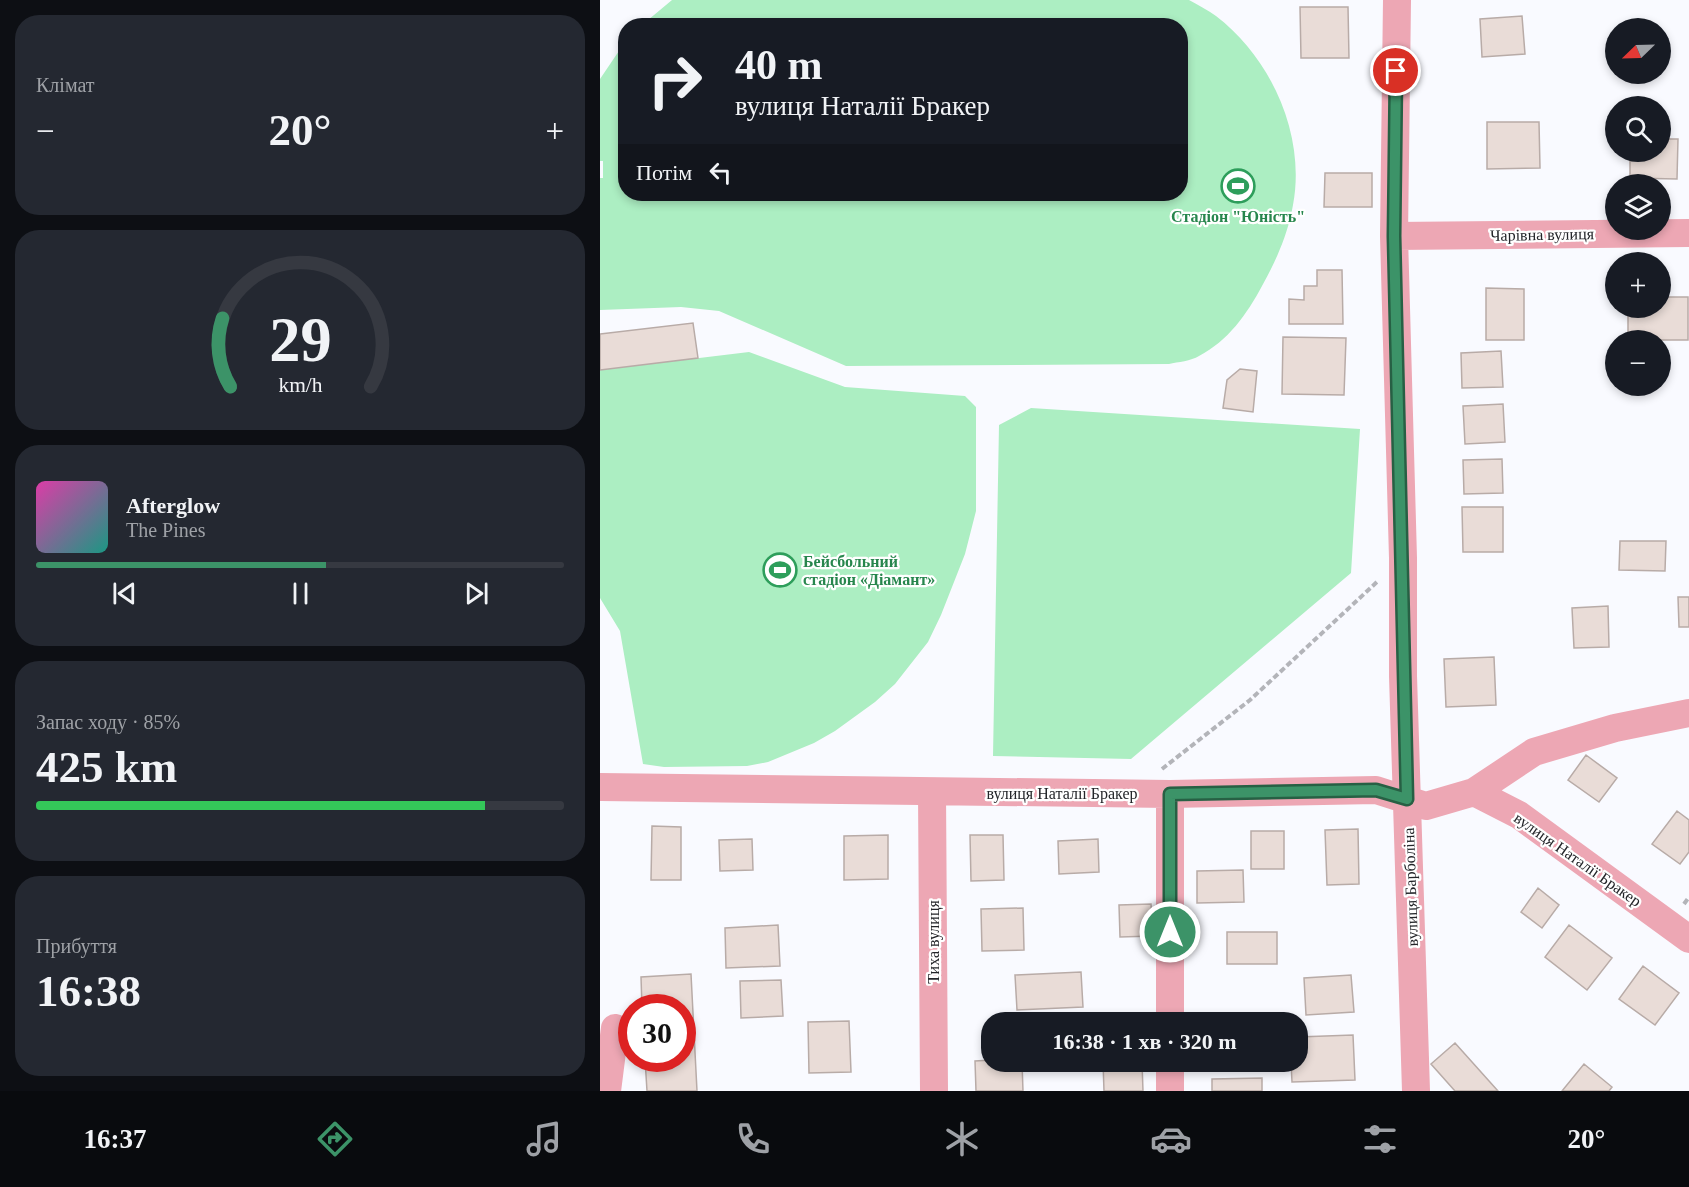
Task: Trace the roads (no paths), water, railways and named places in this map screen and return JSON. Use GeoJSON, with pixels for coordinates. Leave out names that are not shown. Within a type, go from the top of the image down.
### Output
{"type":"FeatureCollection","features":[{"type":"Feature","properties":{"kind":"street","name":"вулиця Барболіна"},"geometry":{"type":"LineString","coordinates":[[1397,0],[1394,236],[1403,558],[1403,676],[1416,1091]]}},
{"type":"Feature","properties":{"kind":"street","name":"Чарівна вулиця"},"geometry":{"type":"LineString","coordinates":[[1394,236],[1689,233]]}},
{"type":"Feature","properties":{"kind":"street"},"geometry":{"type":"LineString","coordinates":[[1474,792],[1534,752],[1615,728],[1689,713]]}},
{"type":"Feature","properties":{"kind":"street","name":"вулиця Наталії Бракер"},"geometry":{"type":"LineString","coordinates":[[600,787],[1130,794],[1376,790],[1426,806],[1474,792],[1519,815],[1689,939]]}},
{"type":"Feature","properties":{"kind":"street","name":"Тиха вулиця"},"geometry":{"type":"LineString","coordinates":[[932,792],[934,1091]]}},
{"type":"Feature","properties":{"kind":"street"},"geometry":{"type":"LineString","coordinates":[[1170,794],[1170,1012]]}},
{"type":"Feature","properties":{"kind":"street"},"geometry":{"type":"LineString","coordinates":[[607,1091],[615,1028]]}},
{"type":"Feature","properties":{"kind":"street"},"geometry":{"type":"LineString","coordinates":[[1170,1072],[1170,1091]]}},
{"type":"Feature","properties":{"kind":"place","name":"Стадіон \"Юність\""},"geometry":{"type":"Point","coordinates":[1238,186]}},
{"type":"Feature","properties":{"kind":"place","name":"Бейсбольний стадіон «Діамант»"},"geometry":{"type":"Point","coordinates":[780,570]}}]}
